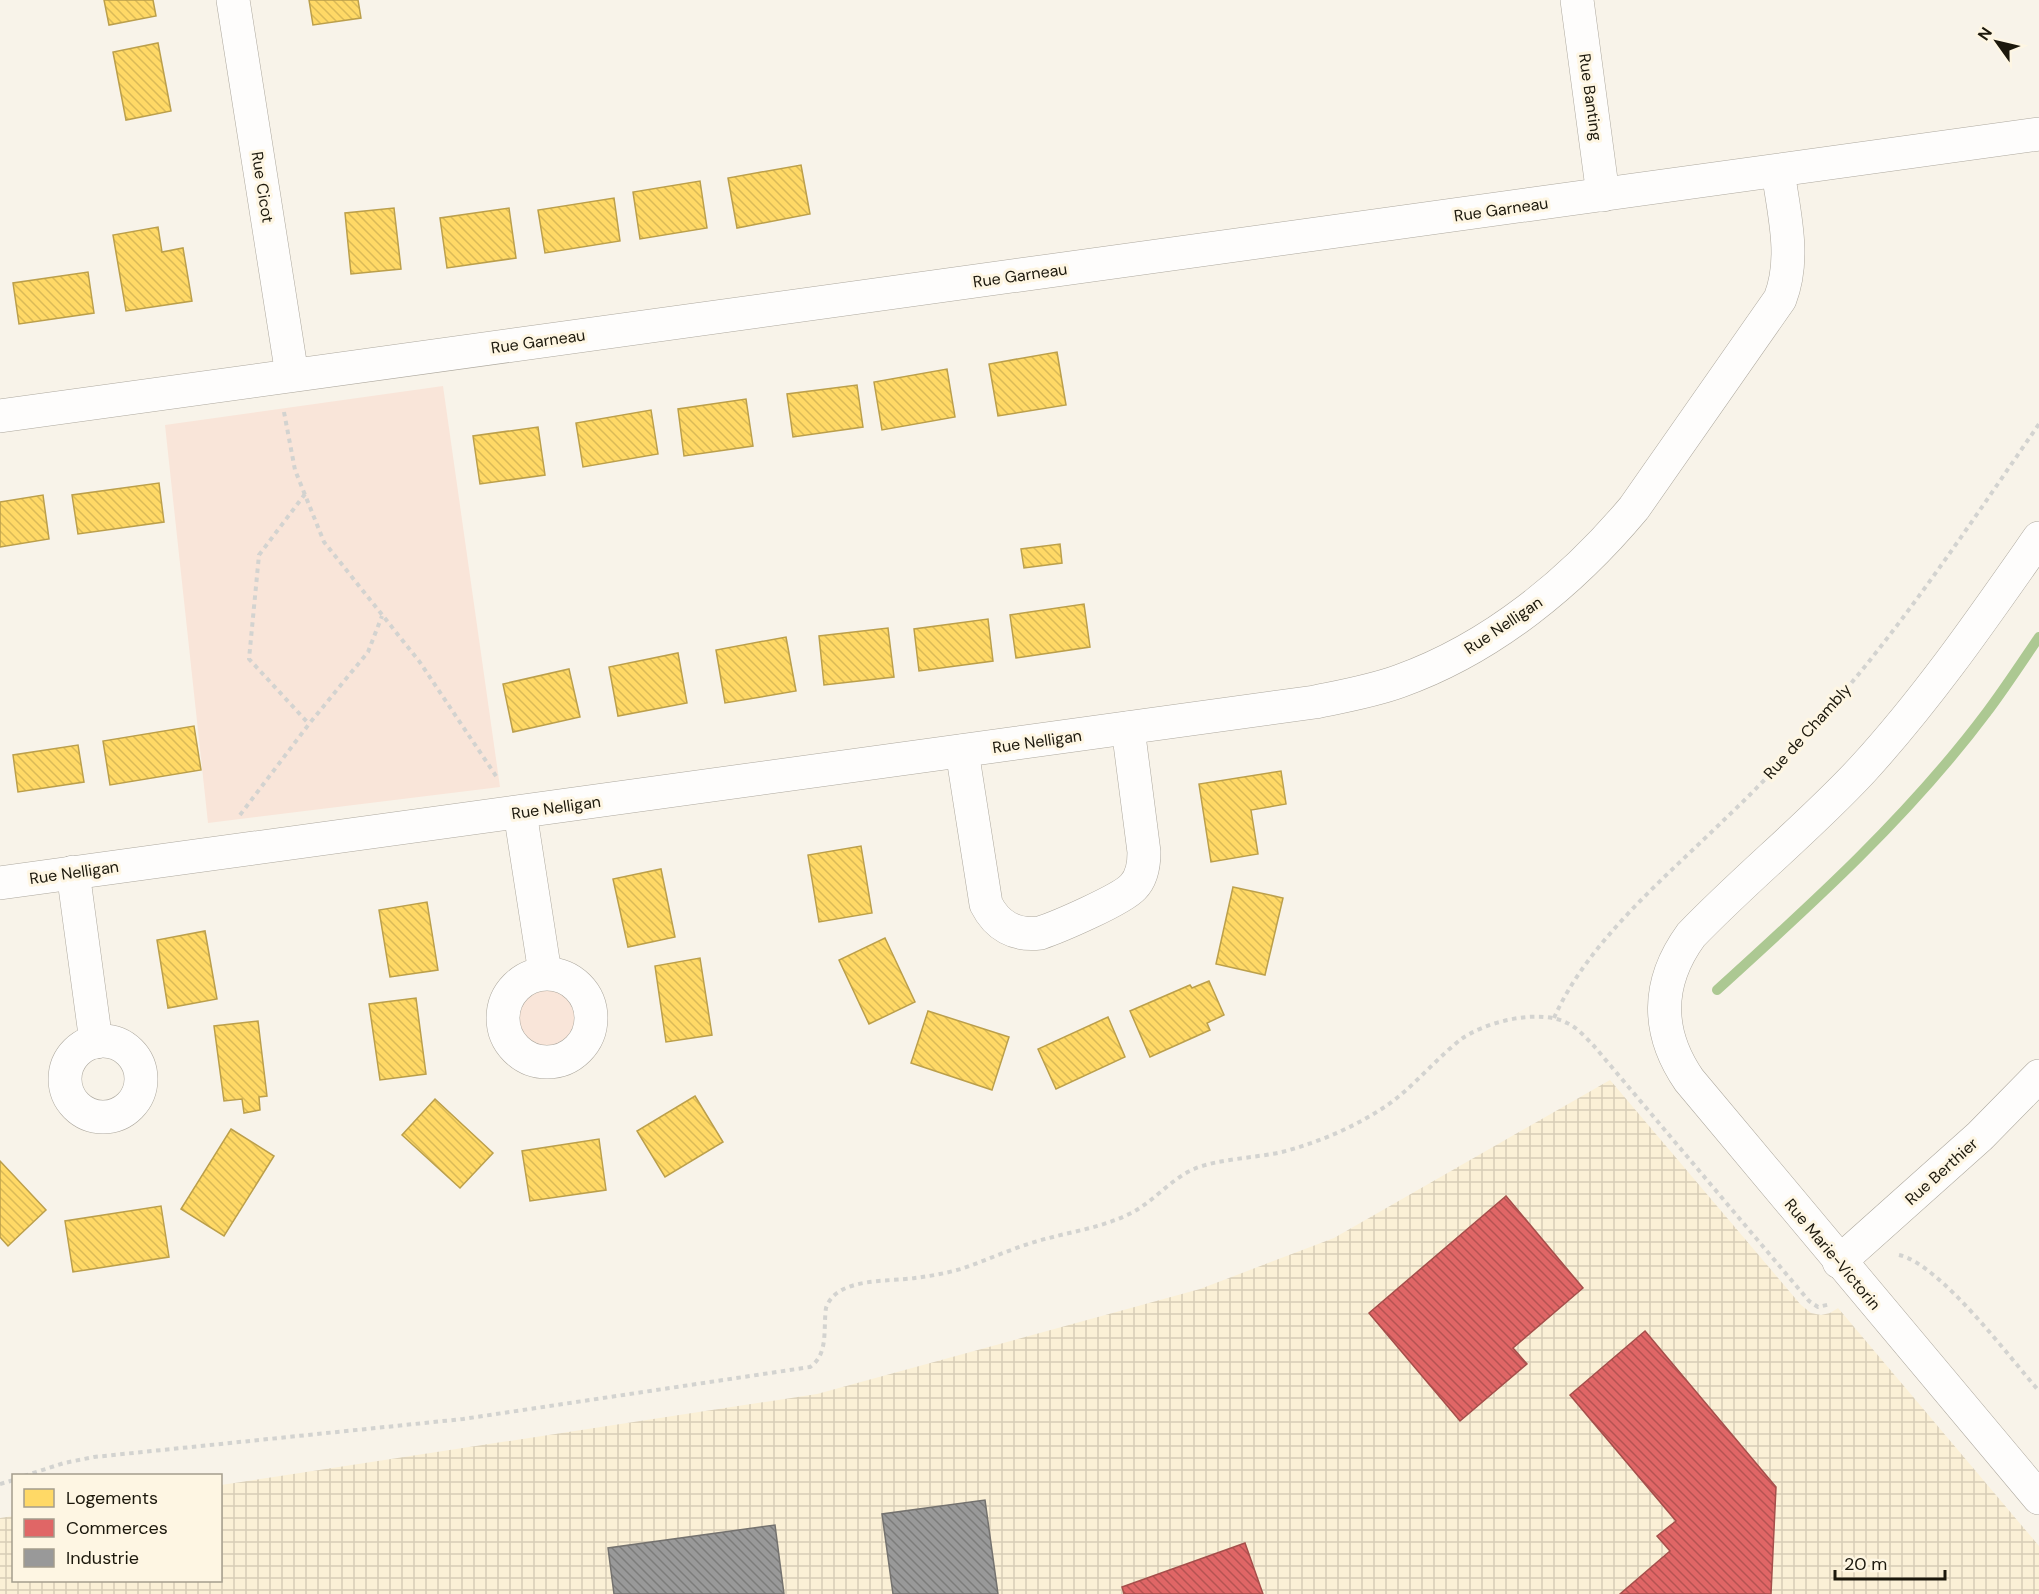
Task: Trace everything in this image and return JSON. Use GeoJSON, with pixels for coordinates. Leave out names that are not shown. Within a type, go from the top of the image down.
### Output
{"type":"FeatureCollection","features":[{"type":"Feature","properties":{"kind":"street","name":"Rue Cicot"},"geometry":{"type":"LineString","coordinates":[[233,0],[285,376]]}},
{"type":"Feature","properties":{"kind":"street","name":"Rue Banting"},"geometry":{"type":"LineString","coordinates":[[1577,0],[1603,195]]}},
{"type":"Feature","properties":{"kind":"street","name":"Rue Garneau"},"geometry":{"type":"LineString","coordinates":[[0,416],[2039,134]]}},
{"type":"Feature","properties":{"kind":"street","name":"Rue Nelligan"},"geometry":{"type":"LineString","coordinates":[[0,883],[1316,702],[1382,687],[1410,677],[1454,657],[1504,626],[1550,592],[1610,538],[1634,508],[1780,300],[1788,273],[1789,260],[1778,171]]}},
{"type":"Feature","properties":{"kind":"street","name":"Rue Marie-Victorin"},"geometry":{"type":"LineString","coordinates":[[2039,538],[1966,641],[1893,735],[1830,803],[1691,935],[1675,962],[1665,992],[1664,1007],[1666,1031],[1673,1053],[1680,1067],[1712,1110],[2039,1498]]}},
{"type":"Feature","properties":{"kind":"street"},"geometry":{"type":"LineString","coordinates":[[962,751],[986,904],[996,920],[1011,931],[1040,933],[1117,898],[1134,887],[1139,879],[1144,852],[1128,728]]}},
{"type":"Feature","properties":{"kind":"street"},"geometry":{"type":"LineString","coordinates":[[520,812],[545,973]]}},
{"type":"Feature","properties":{"kind":"street"},"geometry":{"type":"LineString","coordinates":[[72,872],[96,1042]]}},
{"type":"Feature","properties":{"kind":"street","name":"Rue Berthier"},"geometry":{"type":"LineString","coordinates":[[1839,1262],[1930,1183],[2037,1083]]}},
{"type":"Feature","properties":{"kind":"path"},"geometry":{"type":"LineString","coordinates":[[285,376],[295,470],[324,542],[419,661],[520,812]]}},
{"type":"Feature","properties":{"kind":"path","name":"Rue de Chambly"},"geometry":{"type":"LineString","coordinates":[[1554,1018],[1577,977],[1598,947],[1730,815],[1829,709],[1882,646],[1929,583],[2039,424]]}},
{"type":"Feature","properties":{"kind":"path"},"geometry":{"type":"LineString","coordinates":[[305,493],[259,555],[249,659],[309,724]]}},
{"type":"Feature","properties":{"kind":"path"},"geometry":{"type":"LineString","coordinates":[[212,853],[309,724],[368,652],[382,616]]}},
{"type":"Feature","properties":{"kind":"path"},"geometry":{"type":"LineString","coordinates":[[30,1474],[64,1463],[94,1457],[463,1419],[810,1367],[822,1353],[824,1319],[828,1302],[837,1292],[855,1285],[916,1278],[958,1269],[1048,1238],[1093,1227],[1128,1215],[1148,1204],[1178,1178],[1195,1168],[1302,1146],[1355,1124],[1401,1095],[1470,1033],[1516,1018],[1554,1018]]}},
{"type":"Feature","properties":{"kind":"path","name":"Rue Marie-Victorin"},"geometry":{"type":"LineString","coordinates":[[1554,1018],[1575,1028],[1594,1046],[1809,1301],[1818,1307],[1833,1303]]}},
{"type":"Feature","properties":{"kind":"path"},"geometry":{"type":"LineString","coordinates":[[1892,1254],[1914,1260],[1955,1294],[2039,1391]]}},
{"type":"Feature","properties":{"kind":"shaded area"},"geometry":{"type":"Polygon","coordinates":[[[443,386],[500,787],[208,823],[165,425],[443,386]]]}},
{"type":"Feature","properties":{"kind":"shaded area"},"geometry":{"type":"Polygon","coordinates":[[[546,989],[563,994],[571,1002],[576,1019],[571,1036],[563,1044],[546,1049],[529,1044],[521,1036],[516,1019],[521,1002],[529,994],[546,989]]]}},
{"type":"Feature","properties":{"kind":"shaded area"},"geometry":{"type":"Polygon","coordinates":[[[1610,1080],[1801,1305],[1811,1313],[1821,1315],[1838,1308],[2039,1546],[2039,1594],[0,1594],[0,1518],[12,1516],[12,1582],[222,1582],[222,1485],[817,1394],[1200,1289],[1334,1238],[1610,1080]]]}},
{"type":"Feature","properties":{"kind":"building: Logements"},"geometry":{"type":"Polygon","coordinates":[[[104,0],[153,0],[156,16],[109,25],[104,0]]]}},
{"type":"Feature","properties":{"kind":"building: Logements"},"geometry":{"type":"Polygon","coordinates":[[[309,0],[358,0],[361,18],[313,25],[309,0]]]}},
{"type":"Feature","properties":{"kind":"building: Logements"},"geometry":{"type":"Polygon","coordinates":[[[158,43],[171,111],[126,120],[113,52],[158,43]]]}},
{"type":"Feature","properties":{"kind":"building: Logements"},"geometry":{"type":"Polygon","coordinates":[[[801,165],[810,214],[737,228],[728,178],[801,165]]]}},
{"type":"Feature","properties":{"kind":"building: Logements"},"geometry":{"type":"Polygon","coordinates":[[[700,181],[707,228],[640,239],[633,192],[700,181]]]}},
{"type":"Feature","properties":{"kind":"building: Logements"},"geometry":{"type":"Polygon","coordinates":[[[614,198],[620,241],[545,253],[538,210],[614,198]]]}},
{"type":"Feature","properties":{"kind":"building: Logements"},"geometry":{"type":"Polygon","coordinates":[[[394,208],[401,269],[351,274],[345,213],[394,208]]]}},
{"type":"Feature","properties":{"kind":"building: Logements"},"geometry":{"type":"Polygon","coordinates":[[[509,208],[516,258],[447,268],[440,218],[509,208]]]}},
{"type":"Feature","properties":{"kind":"building: Logements"},"geometry":{"type":"Polygon","coordinates":[[[158,227],[162,252],[183,248],[192,301],[126,311],[113,235],[158,227]]]}},
{"type":"Feature","properties":{"kind":"building: Logements"},"geometry":{"type":"Polygon","coordinates":[[[88,272],[94,313],[19,324],[13,283],[88,272]]]}},
{"type":"Feature","properties":{"kind":"building: Logements"},"geometry":{"type":"Polygon","coordinates":[[[1057,352],[1066,405],[998,416],[989,364],[1057,352]]]}},
{"type":"Feature","properties":{"kind":"building: Logements"},"geometry":{"type":"Polygon","coordinates":[[[947,369],[955,417],[882,430],[874,382],[947,369]]]}},
{"type":"Feature","properties":{"kind":"building: Logements"},"geometry":{"type":"Polygon","coordinates":[[[857,385],[863,427],[793,437],[787,394],[857,385]]]}},
{"type":"Feature","properties":{"kind":"building: Logements"},"geometry":{"type":"Polygon","coordinates":[[[746,399],[753,446],[684,456],[678,409],[746,399]]]}},
{"type":"Feature","properties":{"kind":"building: Logements"},"geometry":{"type":"Polygon","coordinates":[[[651,410],[658,454],[583,467],[576,423],[651,410]]]}},
{"type":"Feature","properties":{"kind":"building: Logements"},"geometry":{"type":"Polygon","coordinates":[[[538,427],[545,475],[480,484],[473,436],[538,427]]]}},
{"type":"Feature","properties":{"kind":"building: Logements"},"geometry":{"type":"Polygon","coordinates":[[[159,483],[164,522],[78,534],[72,495],[159,483]]]}},
{"type":"Feature","properties":{"kind":"building: Logements"},"geometry":{"type":"Polygon","coordinates":[[[43,495],[49,539],[0,547],[0,502],[43,495]]]}},
{"type":"Feature","properties":{"kind":"building: Logements"},"geometry":{"type":"Polygon","coordinates":[[[1060,544],[1062,563],[1024,568],[1021,549],[1060,544]]]}},
{"type":"Feature","properties":{"kind":"building: Logements"},"geometry":{"type":"Polygon","coordinates":[[[1084,604],[1090,647],[1016,658],[1010,615],[1084,604]]]}},
{"type":"Feature","properties":{"kind":"building: Logements"},"geometry":{"type":"Polygon","coordinates":[[[988,619],[993,661],[919,671],[914,629],[988,619]]]}},
{"type":"Feature","properties":{"kind":"building: Logements"},"geometry":{"type":"Polygon","coordinates":[[[888,628],[894,677],[824,685],[819,636],[888,628]]]}},
{"type":"Feature","properties":{"kind":"building: Logements"},"geometry":{"type":"Polygon","coordinates":[[[786,637],[796,691],[725,703],[716,650],[786,637]]]}},
{"type":"Feature","properties":{"kind":"building: Logements"},"geometry":{"type":"Polygon","coordinates":[[[678,653],[687,703],[618,716],[609,667],[678,653]]]}},
{"type":"Feature","properties":{"kind":"building: Logements"},"geometry":{"type":"Polygon","coordinates":[[[569,669],[580,717],[513,732],[503,684],[569,669]]]}},
{"type":"Feature","properties":{"kind":"building: Logements"},"geometry":{"type":"Polygon","coordinates":[[[194,726],[201,770],[110,785],[103,741],[194,726]]]}},
{"type":"Feature","properties":{"kind":"building: Logements"},"geometry":{"type":"Polygon","coordinates":[[[78,745],[84,782],[18,792],[13,755],[78,745]]]}},
{"type":"Feature","properties":{"kind":"building: Logements"},"geometry":{"type":"Polygon","coordinates":[[[1281,771],[1286,804],[1251,810],[1258,854],[1211,862],[1199,784],[1281,771]]]}},
{"type":"Feature","properties":{"kind":"building: Logements"},"geometry":{"type":"Polygon","coordinates":[[[861,846],[872,913],[819,922],[808,855],[861,846]]]}},
{"type":"Feature","properties":{"kind":"building: Logements"},"geometry":{"type":"Polygon","coordinates":[[[661,869],[675,937],[628,947],[613,879],[661,869]]]}},
{"type":"Feature","properties":{"kind":"building: Logements"},"geometry":{"type":"Polygon","coordinates":[[[1233,887],[1283,898],[1265,975],[1216,964],[1233,887]]]}},
{"type":"Feature","properties":{"kind":"building: Logements"},"geometry":{"type":"Polygon","coordinates":[[[427,902],[438,970],[390,977],[379,910],[427,902]]]}},
{"type":"Feature","properties":{"kind":"building: Logements"},"geometry":{"type":"Polygon","coordinates":[[[205,931],[217,999],[168,1008],[157,940],[205,931]]]}},
{"type":"Feature","properties":{"kind":"building: Logements"},"geometry":{"type":"Polygon","coordinates":[[[885,938],[915,1002],[869,1024],[839,960],[885,938]]]}},
{"type":"Feature","properties":{"kind":"building: Logements"},"geometry":{"type":"Polygon","coordinates":[[[700,958],[712,1035],[666,1042],[655,966],[700,958]]]}},
{"type":"Feature","properties":{"kind":"building: Logements"},"geometry":{"type":"Polygon","coordinates":[[[1209,981],[1224,1015],[1207,1023],[1210,1030],[1150,1057],[1130,1011],[1190,985],[1192,988],[1209,981]]]}},
{"type":"Feature","properties":{"kind":"building: Logements"},"geometry":{"type":"Polygon","coordinates":[[[416,998],[426,1074],[380,1080],[369,1004],[416,998]]]}},
{"type":"Feature","properties":{"kind":"building: Logements"},"geometry":{"type":"Polygon","coordinates":[[[928,1011],[1009,1037],[992,1090],[911,1063],[928,1011]]]}},
{"type":"Feature","properties":{"kind":"building: Logements"},"geometry":{"type":"Polygon","coordinates":[[[1108,1017],[1125,1057],[1056,1089],[1038,1049],[1108,1017]]]}},
{"type":"Feature","properties":{"kind":"building: Logements"},"geometry":{"type":"Polygon","coordinates":[[[258,1021],[267,1096],[259,1097],[260,1110],[244,1113],[242,1099],[224,1101],[214,1026],[258,1021]]]}},
{"type":"Feature","properties":{"kind":"building: Logements"},"geometry":{"type":"Polygon","coordinates":[[[695,1096],[723,1142],[665,1177],[637,1131],[695,1096]]]}},
{"type":"Feature","properties":{"kind":"building: Logements"},"geometry":{"type":"Polygon","coordinates":[[[435,1099],[493,1153],[460,1188],[402,1135],[435,1099]]]}},
{"type":"Feature","properties":{"kind":"building: Logements"},"geometry":{"type":"Polygon","coordinates":[[[231,1129],[274,1156],[224,1236],[181,1209],[231,1129]]]}},
{"type":"Feature","properties":{"kind":"building: Logements"},"geometry":{"type":"Polygon","coordinates":[[[599,1139],[606,1190],[530,1201],[522,1151],[599,1139]]]}},
{"type":"Feature","properties":{"kind":"building: Logements"},"geometry":{"type":"Polygon","coordinates":[[[0,1161],[46,1210],[8,1246],[0,1237],[0,1161]]]}},
{"type":"Feature","properties":{"kind":"building: Logements"},"geometry":{"type":"Polygon","coordinates":[[[161,1206],[169,1257],[73,1272],[65,1221],[161,1206]]]}},
{"type":"Feature","properties":{"kind":"building: Commerces"},"geometry":{"type":"Polygon","coordinates":[[[1506,1196],[1583,1288],[1513,1348],[1527,1364],[1460,1421],[1369,1313],[1506,1196]]]}},
{"type":"Feature","properties":{"kind":"building: Commerces"},"geometry":{"type":"Polygon","coordinates":[[[1645,1331],[1776,1487],[1771,1594],[1620,1594],[1670,1551],[1657,1536],[1676,1521],[1570,1395],[1645,1331]]]}},
{"type":"Feature","properties":{"kind":"building: Commerces"},"geometry":{"type":"Polygon","coordinates":[[[1245,1543],[1263,1594],[1124,1594],[1122,1587],[1245,1543]]]}},
{"type":"Feature","properties":{"kind":"building: Industrie"},"geometry":{"type":"Polygon","coordinates":[[[985,1500],[998,1594],[893,1594],[882,1514],[985,1500]]]}},
{"type":"Feature","properties":{"kind":"building: Industrie"},"geometry":{"type":"Polygon","coordinates":[[[775,1525],[784,1594],[614,1594],[608,1548],[775,1525]]]}},
{"type":"Feature","properties":{"kind":"waterway"},"geometry":{"type":"LineString","coordinates":[[1717,990],[1824,891],[1926,787],[1987,712],[2039,637]]}}]}
